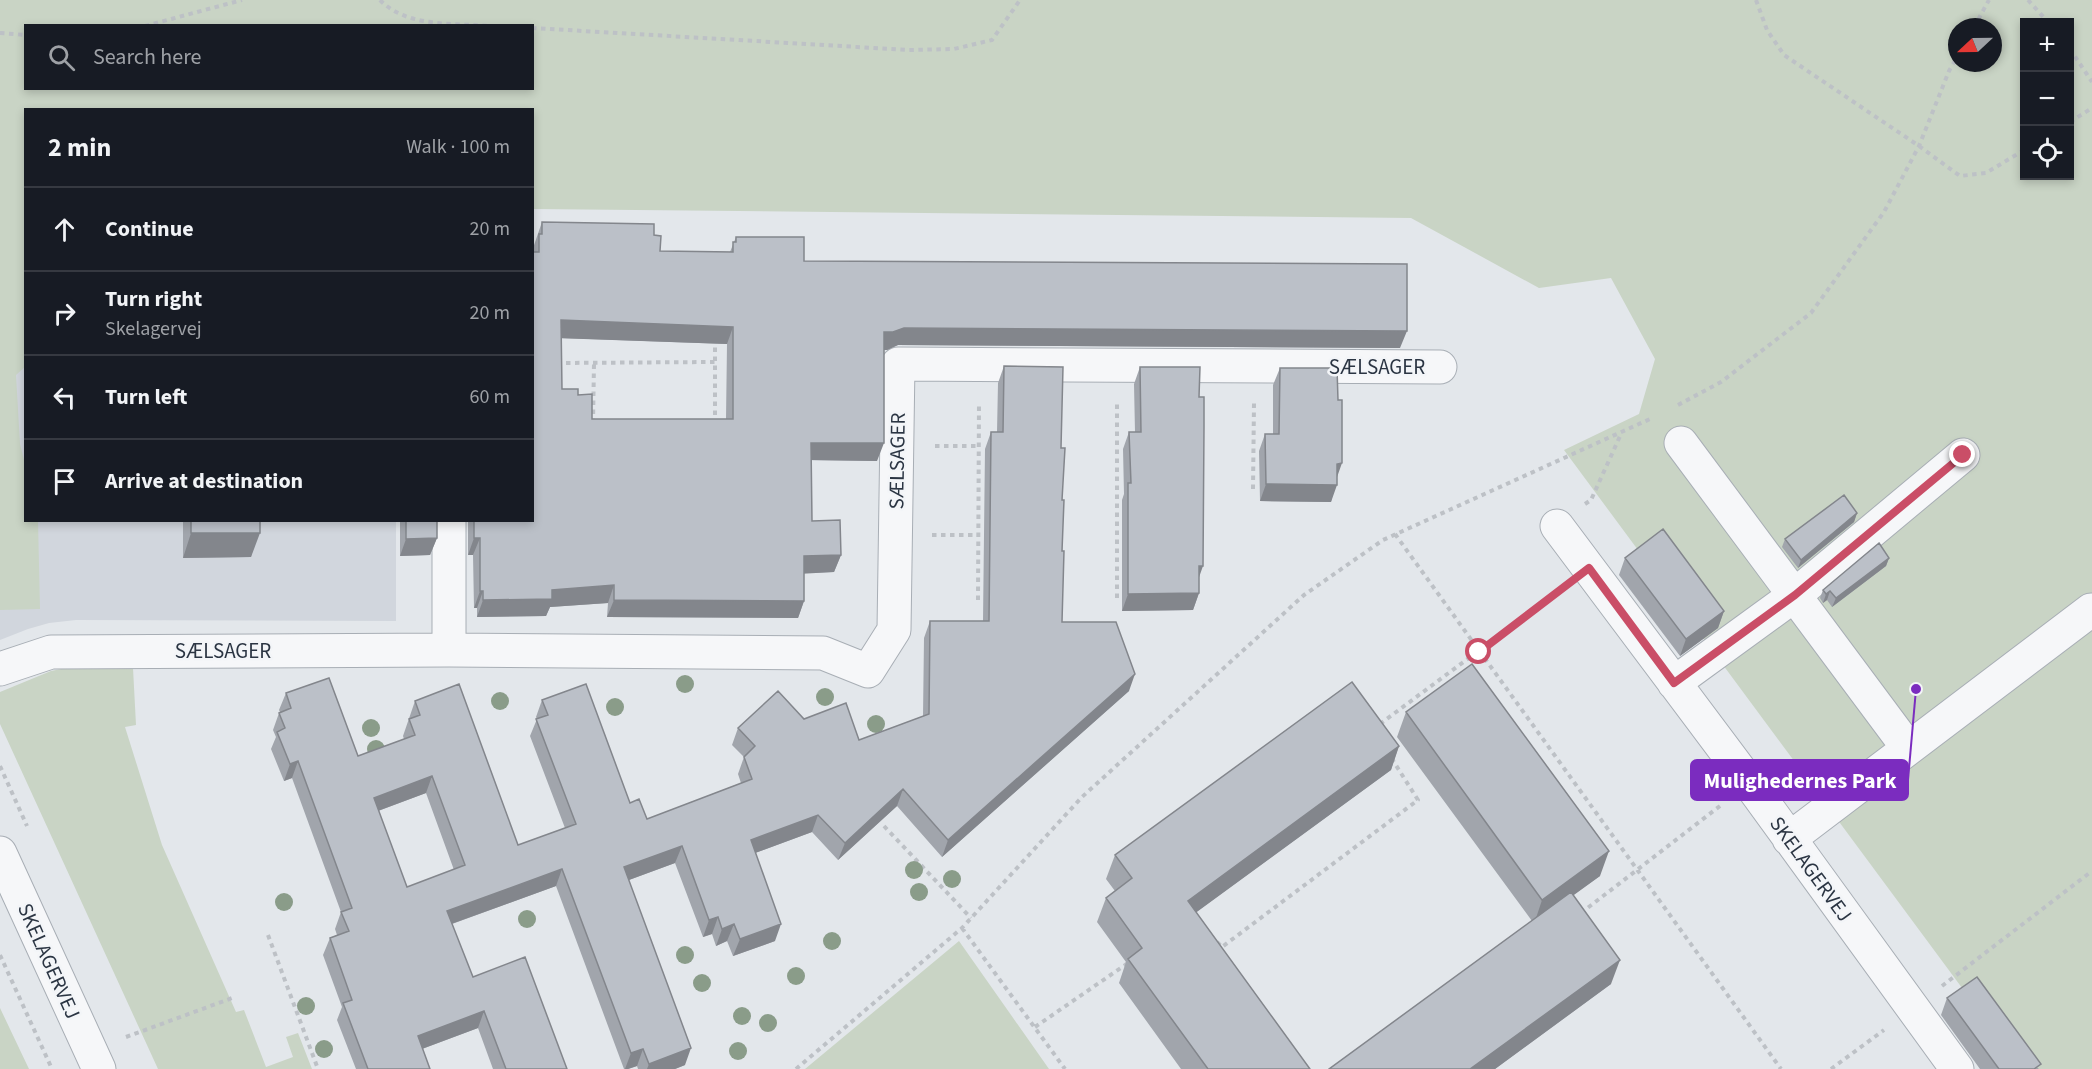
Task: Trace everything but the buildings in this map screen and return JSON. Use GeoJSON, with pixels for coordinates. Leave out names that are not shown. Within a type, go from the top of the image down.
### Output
{"type":"FeatureCollection","features":[{"type":"Feature","properties":{"kind":"street","name":"SÆLSAGER"},"geometry":{"type":"LineString","coordinates":[[0,669],[51,652],[449,650],[823,653],[868,670],[894,630],[898,364],[1440,367]]}},
{"type":"Feature","properties":{"kind":"street"},"geometry":{"type":"LineString","coordinates":[[1681,443],[1908,748]]}},
{"type":"Feature","properties":{"kind":"street"},"geometry":{"type":"LineString","coordinates":[[1674,683],[1795,595],[1963,455]]}},
{"type":"Feature","properties":{"kind":"street"},"geometry":{"type":"LineString","coordinates":[[449,522],[449,650]]}},
{"type":"Feature","properties":{"kind":"street","name":"SKELAGERVEJ"},"geometry":{"type":"LineString","coordinates":[[1557,526],[1750,784],[1957,1069]]}},
{"type":"Feature","properties":{"kind":"street"},"geometry":{"type":"LineString","coordinates":[[1789,838],[2091,610]]}},
{"type":"Feature","properties":{"kind":"street","name":"SKELAGERVEJ"},"geometry":{"type":"LineString","coordinates":[[0,853],[99,1069]]}},
{"type":"Feature","properties":{"kind":"path"},"geometry":{"type":"LineString","coordinates":[[152,24],[242,0]]}},
{"type":"Feature","properties":{"kind":"path"},"geometry":{"type":"LineString","coordinates":[[380,0],[389,10],[422,21],[463,24]]}},
{"type":"Feature","properties":{"kind":"path"},"geometry":{"type":"LineString","coordinates":[[534,28],[909,50],[954,49],[992,40],[1020,0]]}},
{"type":"Feature","properties":{"kind":"path"},"geometry":{"type":"LineString","coordinates":[[1756,0],[1767,30],[1784,55],[1960,176],[1986,173],[2020,153]]}},
{"type":"Feature","properties":{"kind":"path"},"geometry":{"type":"LineString","coordinates":[[1979,18],[1989,0]]}},
{"type":"Feature","properties":{"kind":"path"},"geometry":{"type":"LineString","coordinates":[[2028,0],[2044,18]]}},
{"type":"Feature","properties":{"kind":"path"},"geometry":{"type":"LineString","coordinates":[[0,33],[24,35]]}},
{"type":"Feature","properties":{"kind":"path"},"geometry":{"type":"LineString","coordinates":[[2074,55],[2092,82]]}},
{"type":"Feature","properties":{"kind":"path"},"geometry":{"type":"LineString","coordinates":[[1672,408],[1721,382],[1811,313],[1884,212],[1919,146],[1949,72]]}},
{"type":"Feature","properties":{"kind":"path"},"geometry":{"type":"LineString","coordinates":[[2074,119],[2092,108]]}},
{"type":"Feature","properties":{"kind":"path"},"geometry":{"type":"LineString","coordinates":[[714,435],[715,340]]}},
{"type":"Feature","properties":{"kind":"path"},"geometry":{"type":"LineString","coordinates":[[553,363],[715,362]]}},
{"type":"Feature","properties":{"kind":"path"},"geometry":{"type":"LineString","coordinates":[[593,432],[594,363]]}},
{"type":"Feature","properties":{"kind":"path"},"geometry":{"type":"LineString","coordinates":[[978,600],[979,364]]}},
{"type":"Feature","properties":{"kind":"path"},"geometry":{"type":"LineString","coordinates":[[1117,365],[1117,598]]}},
{"type":"Feature","properties":{"kind":"path"},"geometry":{"type":"LineString","coordinates":[[1253,489],[1254,366]]}},
{"type":"Feature","properties":{"kind":"path"},"geometry":{"type":"LineString","coordinates":[[796,1069],[962,928],[1082,797],[1304,595],[1383,540],[1622,434],[1653,418]]}},
{"type":"Feature","properties":{"kind":"path"},"geometry":{"type":"LineString","coordinates":[[1557,526],[1591,500],[1622,434]]}},
{"type":"Feature","properties":{"kind":"path"},"geometry":{"type":"LineString","coordinates":[[928,446],[979,447]]}},
{"type":"Feature","properties":{"kind":"path"},"geometry":{"type":"LineString","coordinates":[[1395,534],[1781,1069]]}},
{"type":"Feature","properties":{"kind":"path"},"geometry":{"type":"LineString","coordinates":[[896,535],[979,535]]}},
{"type":"Feature","properties":{"kind":"path"},"geometry":{"type":"LineString","coordinates":[[1373,729],[1589,568]]}},
{"type":"Feature","properties":{"kind":"path"},"geometry":{"type":"LineString","coordinates":[[1215,939],[1222,947],[1418,800],[1390,756]]}},
{"type":"Feature","properties":{"kind":"path"},"geometry":{"type":"LineString","coordinates":[[1574,918],[1750,784]]}},
{"type":"Feature","properties":{"kind":"path"},"geometry":{"type":"LineString","coordinates":[[884,825],[971,918]]}},
{"type":"Feature","properties":{"kind":"path"},"geometry":{"type":"LineString","coordinates":[[1831,1069],[2092,871]]}},
{"type":"Feature","properties":{"kind":"path"},"geometry":{"type":"LineString","coordinates":[[962,928],[1065,1069]]}},
{"type":"Feature","properties":{"kind":"path"},"geometry":{"type":"LineString","coordinates":[[268,935],[318,1069]]}},
{"type":"Feature","properties":{"kind":"path"},"geometry":{"type":"LineString","coordinates":[[0,955],[52,1069]]}},
{"type":"Feature","properties":{"kind":"path"},"geometry":{"type":"LineString","coordinates":[[1035,1027],[1129,962]]}},
{"type":"Feature","properties":{"kind":"path"},"geometry":{"type":"LineString","coordinates":[[124,1038],[235,997]]}},
{"type":"Feature","properties":{"kind":"shaded area"},"geometry":{"type":"Polygon","coordinates":[[[0,205],[24,205],[24,522],[396,522],[396,621],[76,620],[49,623],[0,640],[0,205]]]}},
{"type":"Feature","properties":{"kind":"green space"},"geometry":{"type":"Polygon","coordinates":[[[0,0],[2092,0],[2092,1069],[2022,1069],[1564,450],[1639,414],[1655,359],[1611,278],[1539,288],[1411,218],[534,209],[534,108],[24,108],[24,368],[16,375],[20,444],[24,460],[24,522],[38,522],[40,609],[0,610],[0,0]]]}},
{"type":"Feature","properties":{"kind":"green space"},"geometry":{"type":"Polygon","coordinates":[[[71,667],[133,668],[136,725],[125,727],[162,845],[236,1012],[244,1010],[266,1067],[293,1057],[286,1037],[298,1033],[312,1069],[158,1069],[0,724],[0,692],[51,671],[71,667]]]}},
{"type":"Feature","properties":{"kind":"green space"},"geometry":{"type":"Polygon","coordinates":[[[959,941],[1049,1069],[805,1069],[959,941]]]}},
{"type":"Feature","properties":{"kind":"green space"},"geometry":{"type":"Polygon","coordinates":[[[0,1008],[29,1069],[0,1069],[0,1008]]]}},
{"type":"Feature","properties":{"kind":"place","name":"Mulighedernes Park"},"geometry":{"type":"Point","coordinates":[1916,689]}},
{"type":"Feature","properties":{"kind":"route"},"geometry":{"type":"LineString","coordinates":[[1479,652],[1589,568],[1674,683],[1795,595],[1963,455]]}}]}
